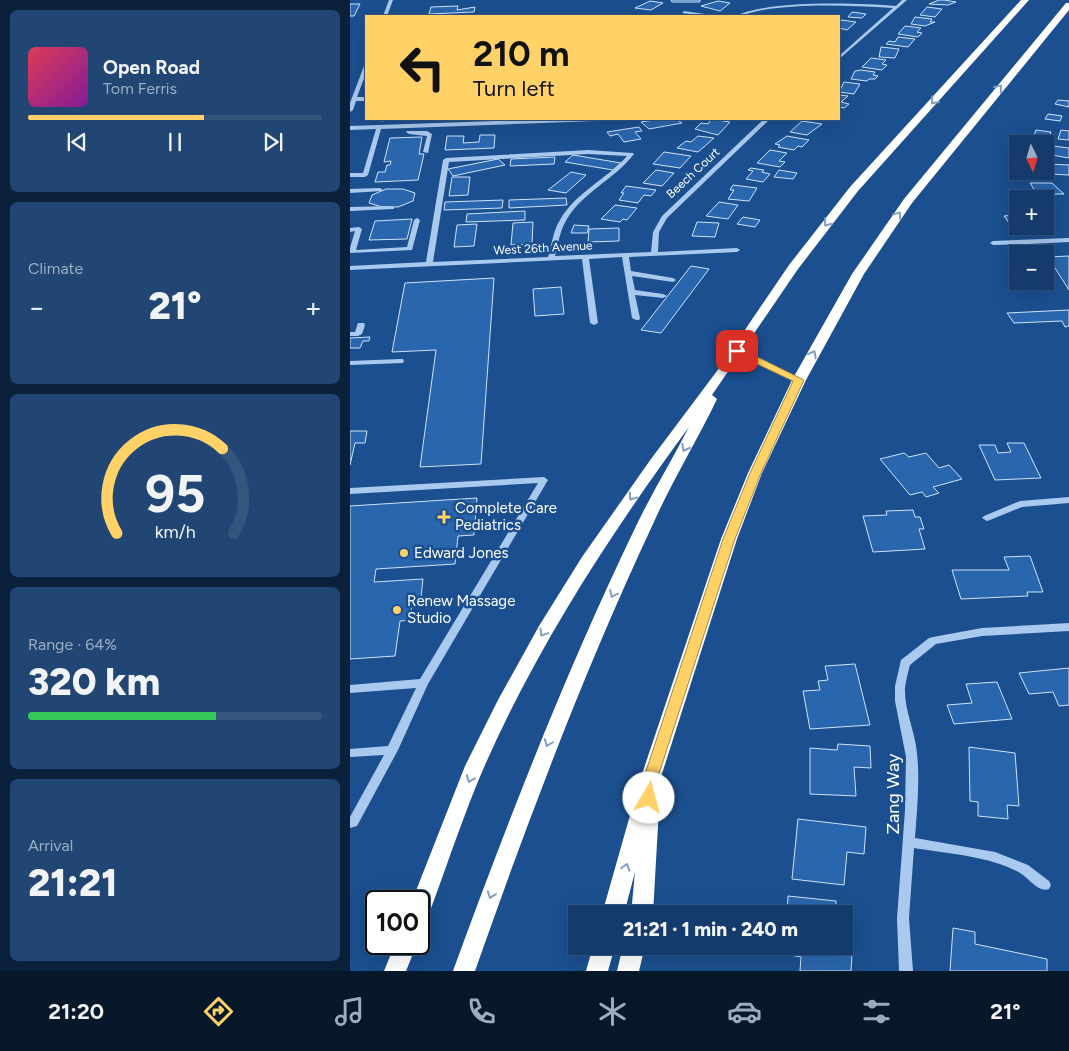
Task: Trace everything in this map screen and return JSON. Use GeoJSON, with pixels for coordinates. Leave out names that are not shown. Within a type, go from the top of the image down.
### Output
{"type":"FeatureCollection","features":[{"type":"Feature","properties":{"kind":"highway"},"geometry":{"type":"LineString","coordinates":[[427,890],[475,766],[527,660],[588,561],[656,462],[722,373],[793,268],[854,189],[1025,0]]}},
{"type":"Feature","properties":{"kind":"highway"},"geometry":{"type":"LineString","coordinates":[[615,905],[650,780],[729,539],[756,473],[799,380],[858,274],[908,201],[1069,5]]}},
{"type":"Feature","properties":{"kind":"highway"},"geometry":{"type":"LineString","coordinates":[[464,971],[504,857],[582,663],[646,522],[722,373]]}},
{"type":"Feature","properties":{"kind":"highway"},"geometry":{"type":"LineString","coordinates":[[644,905],[650,780]]}},
{"type":"Feature","properties":{"kind":"highway"},"geometry":{"type":"LineString","coordinates":[[395,971],[402,955]]}},
{"type":"Feature","properties":{"kind":"highway"},"geometry":{"type":"LineString","coordinates":[[597,971],[601,955]]}},
{"type":"Feature","properties":{"kind":"highway"},"geometry":{"type":"LineString","coordinates":[[628,971],[632,955]]}},
{"type":"Feature","properties":{"kind":"street"},"geometry":{"type":"LineString","coordinates":[[385,15],[391,0]]}},
{"type":"Feature","properties":{"kind":"street"},"geometry":{"type":"LineString","coordinates":[[840,57],[905,0]]}},
{"type":"Feature","properties":{"kind":"street"},"geometry":{"type":"LineString","coordinates":[[741,15],[757,9],[781,7],[862,4],[896,7]]}},
{"type":"Feature","properties":{"kind":"street"},"geometry":{"type":"LineString","coordinates":[[684,12],[705,15]]}},
{"type":"Feature","properties":{"kind":"street"},"geometry":{"type":"LineString","coordinates":[[350,110],[365,69]]}},
{"type":"Feature","properties":{"kind":"street"},"geometry":{"type":"LineString","coordinates":[[350,86],[359,85]]}},
{"type":"Feature","properties":{"kind":"street"},"geometry":{"type":"LineString","coordinates":[[354,100],[365,99]]}},
{"type":"Feature","properties":{"kind":"street"},"geometry":{"type":"LineString","coordinates":[[350,175],[364,174],[377,129],[376,120]]}},
{"type":"Feature","properties":{"kind":"street"},"geometry":{"type":"LineString","coordinates":[[418,126],[420,120]]}},
{"type":"Feature","properties":{"kind":"street"},"geometry":{"type":"LineString","coordinates":[[377,129],[571,120]]}},
{"type":"Feature","properties":{"kind":"street","name":"Beech Court"},"geometry":{"type":"LineString","coordinates":[[654,254],[656,232],[664,217],[766,120]]}},
{"type":"Feature","properties":{"kind":"street"},"geometry":{"type":"LineString","coordinates":[[350,128],[428,133],[430,135],[426,152]]}},
{"type":"Feature","properties":{"kind":"street"},"geometry":{"type":"LineString","coordinates":[[429,264],[446,160],[588,152],[631,154],[624,164],[601,180],[563,219],[551,259]]}},
{"type":"Feature","properties":{"kind":"street"},"geometry":{"type":"LineString","coordinates":[[350,191],[380,190]]}},
{"type":"Feature","properties":{"kind":"street"},"geometry":{"type":"LineString","coordinates":[[350,209],[392,208]]}},
{"type":"Feature","properties":{"kind":"street"},"geometry":{"type":"LineString","coordinates":[[350,230],[359,229],[352,252],[410,249],[417,220]]}},
{"type":"Feature","properties":{"kind":"street"},"geometry":{"type":"LineString","coordinates":[[993,244],[1069,240]]}},
{"type":"Feature","properties":{"kind":"street","name":"West 26th Avenue"},"geometry":{"type":"LineString","coordinates":[[350,268],[737,250]]}},
{"type":"Feature","properties":{"kind":"street"},"geometry":{"type":"LineString","coordinates":[[626,256],[636,318]]}},
{"type":"Feature","properties":{"kind":"street"},"geometry":{"type":"LineString","coordinates":[[586,257],[594,323]]}},
{"type":"Feature","properties":{"kind":"street"},"geometry":{"type":"LineString","coordinates":[[628,273],[673,280]]}},
{"type":"Feature","properties":{"kind":"street"},"geometry":{"type":"LineString","coordinates":[[631,292],[663,296]]}},
{"type":"Feature","properties":{"kind":"street"},"geometry":{"type":"LineString","coordinates":[[350,334],[358,334],[361,325]]}},
{"type":"Feature","properties":{"kind":"street"},"geometry":{"type":"LineString","coordinates":[[737,351],[799,380]]}},
{"type":"Feature","properties":{"kind":"street"},"geometry":{"type":"LineString","coordinates":[[350,363],[400,361]]}},
{"type":"Feature","properties":{"kind":"street"},"geometry":{"type":"LineString","coordinates":[[350,491],[544,480],[424,683],[392,750],[353,822],[350,823]]}},
{"type":"Feature","properties":{"kind":"street"},"geometry":{"type":"LineString","coordinates":[[987,518],[1020,504],[1069,500]]}},
{"type":"Feature","properties":{"kind":"street","name":"Zang Way"},"geometry":{"type":"LineString","coordinates":[[1045,885],[1024,869],[995,857],[909,842],[912,756],[900,692],[905,663],[932,641],[982,632],[1069,627]]}},
{"type":"Feature","properties":{"kind":"street"},"geometry":{"type":"LineString","coordinates":[[350,689],[424,683]]}},
{"type":"Feature","properties":{"kind":"street"},"geometry":{"type":"LineString","coordinates":[[350,753],[392,750]]}},
{"type":"Feature","properties":{"kind":"street"},"geometry":{"type":"LineString","coordinates":[[906,971],[902,947],[903,905],[909,842]]}},
{"type":"Feature","properties":{"kind":"building"},"geometry":{"type":"Polygon","coordinates":[[[671,0],[700,0],[700,2],[672,2],[671,0]]]}},
{"type":"Feature","properties":{"kind":"building"},"geometry":{"type":"Polygon","coordinates":[[[939,0],[956,2],[948,5],[929,4],[939,0]]]}},
{"type":"Feature","properties":{"kind":"building"},"geometry":{"type":"Polygon","coordinates":[[[650,1],[663,3],[651,10],[635,8],[650,1]]]}},
{"type":"Feature","properties":{"kind":"building"},"geometry":{"type":"Polygon","coordinates":[[[718,1],[730,3],[720,11],[701,6],[718,1]]]}},
{"type":"Feature","properties":{"kind":"building"},"geometry":{"type":"Polygon","coordinates":[[[350,4],[360,4],[354,16],[350,16],[350,4]]]}},
{"type":"Feature","properties":{"kind":"building"},"geometry":{"type":"Polygon","coordinates":[[[458,6],[457,10],[475,7],[474,12],[429,14],[431,7],[458,6]]]}},
{"type":"Feature","properties":{"kind":"building"},"geometry":{"type":"Polygon","coordinates":[[[927,7],[942,9],[935,17],[920,15],[927,7]]]}},
{"type":"Feature","properties":{"kind":"building"},"geometry":{"type":"Polygon","coordinates":[[[852,12],[866,14],[862,18],[848,17],[852,12]]]}},
{"type":"Feature","properties":{"kind":"building"},"geometry":{"type":"Polygon","coordinates":[[[915,17],[932,19],[930,22],[935,22],[925,26],[911,24],[915,17]]]}},
{"type":"Feature","properties":{"kind":"building"},"geometry":{"type":"Polygon","coordinates":[[[841,20],[856,22],[847,30],[840,28],[841,20]]]}},
{"type":"Feature","properties":{"kind":"building"},"geometry":{"type":"Polygon","coordinates":[[[905,26],[921,28],[917,32],[922,33],[918,37],[898,34],[905,26]]]}},
{"type":"Feature","properties":{"kind":"building"},"geometry":{"type":"Polygon","coordinates":[[[898,37],[915,39],[908,47],[886,44],[889,41],[895,42],[898,37]]]}},
{"type":"Feature","properties":{"kind":"building"},"geometry":{"type":"Polygon","coordinates":[[[881,47],[899,49],[895,58],[879,57],[881,47]]]}},
{"type":"Feature","properties":{"kind":"building"},"geometry":{"type":"Polygon","coordinates":[[[871,58],[886,60],[882,64],[887,65],[882,70],[862,67],[871,58]]]}},
{"type":"Feature","properties":{"kind":"building"},"geometry":{"type":"Polygon","coordinates":[[[855,71],[875,72],[873,75],[878,76],[867,81],[851,79],[855,71]]]}},
{"type":"Feature","properties":{"kind":"building"},"geometry":{"type":"Polygon","coordinates":[[[844,82],[860,84],[854,94],[840,92],[844,82]]]}},
{"type":"Feature","properties":{"kind":"building"},"geometry":{"type":"Polygon","coordinates":[[[840,95],[848,96],[841,102],[849,104],[844,108],[840,107],[840,95]]]}},
{"type":"Feature","properties":{"kind":"building"},"geometry":{"type":"Polygon","coordinates":[[[1058,100],[1069,101],[1069,107],[1055,104],[1058,100]]]}},
{"type":"Feature","properties":{"kind":"building"},"geometry":{"type":"Polygon","coordinates":[[[1048,114],[1062,116],[1060,121],[1045,119],[1048,114]]]}},
{"type":"Feature","properties":{"kind":"building"},"geometry":{"type":"Polygon","coordinates":[[[678,120],[682,123],[649,129],[641,122],[678,120]]]}},
{"type":"Feature","properties":{"kind":"building"},"geometry":{"type":"Polygon","coordinates":[[[710,120],[730,122],[718,135],[695,129],[701,123],[708,124],[710,120]]]}},
{"type":"Feature","properties":{"kind":"building"},"geometry":{"type":"Polygon","coordinates":[[[802,121],[822,124],[807,135],[790,132],[802,121]]]}},
{"type":"Feature","properties":{"kind":"building"},"geometry":{"type":"Polygon","coordinates":[[[639,127],[642,131],[635,132],[641,139],[624,142],[618,134],[610,136],[607,132],[639,127]]]}},
{"type":"Feature","properties":{"kind":"building"},"geometry":{"type":"Polygon","coordinates":[[[1036,130],[1051,132],[1050,135],[1034,135],[1036,130]]]}},
{"type":"Feature","properties":{"kind":"building"},"geometry":{"type":"Polygon","coordinates":[[[1061,130],[1069,131],[1069,140],[1058,139],[1061,130]]]}},
{"type":"Feature","properties":{"kind":"building"},"geometry":{"type":"Polygon","coordinates":[[[480,135],[495,135],[494,148],[445,150],[447,136],[464,136],[463,143],[479,142],[480,135]]]}},
{"type":"Feature","properties":{"kind":"building"},"geometry":{"type":"Polygon","coordinates":[[[698,136],[714,138],[698,152],[677,148],[686,141],[691,142],[698,136]]]}},
{"type":"Feature","properties":{"kind":"building"},"geometry":{"type":"Polygon","coordinates":[[[787,136],[809,140],[802,147],[798,146],[794,150],[778,147],[780,145],[775,144],[787,136]]]}},
{"type":"Feature","properties":{"kind":"building"},"geometry":{"type":"Polygon","coordinates":[[[422,137],[419,154],[424,154],[418,180],[375,182],[378,172],[385,172],[387,165],[390,165],[391,161],[384,162],[390,138],[422,137]]]}},
{"type":"Feature","properties":{"kind":"building"},"geometry":{"type":"Polygon","coordinates":[[[1054,146],[1069,148],[1069,158],[1054,155],[1054,146]]]}},
{"type":"Feature","properties":{"kind":"building"},"geometry":{"type":"Polygon","coordinates":[[[770,150],[787,153],[779,161],[785,162],[780,167],[757,163],[770,150]]]}},
{"type":"Feature","properties":{"kind":"building"},"geometry":{"type":"Polygon","coordinates":[[[664,152],[691,156],[680,168],[653,164],[664,152]]]}},
{"type":"Feature","properties":{"kind":"building"},"geometry":{"type":"Polygon","coordinates":[[[573,155],[621,163],[613,170],[565,162],[573,155]]]}},
{"type":"Feature","properties":{"kind":"building"},"geometry":{"type":"Polygon","coordinates":[[[555,157],[554,164],[510,166],[511,159],[555,157]]]}},
{"type":"Feature","properties":{"kind":"building"},"geometry":{"type":"Polygon","coordinates":[[[498,159],[505,165],[453,176],[448,169],[498,159]]]}},
{"type":"Feature","properties":{"kind":"building"},"geometry":{"type":"Polygon","coordinates":[[[1054,164],[1069,165],[1069,175],[1054,174],[1054,164]]]}},
{"type":"Feature","properties":{"kind":"building"},"geometry":{"type":"Polygon","coordinates":[[[751,168],[764,170],[762,172],[770,174],[763,182],[746,179],[753,171],[748,170],[751,168]]]}},
{"type":"Feature","properties":{"kind":"building"},"geometry":{"type":"Polygon","coordinates":[[[656,170],[674,173],[662,186],[643,183],[656,170]]]}},
{"type":"Feature","properties":{"kind":"building"},"geometry":{"type":"Polygon","coordinates":[[[779,170],[797,173],[793,179],[774,177],[779,170]]]}},
{"type":"Feature","properties":{"kind":"building"},"geometry":{"type":"Polygon","coordinates":[[[571,172],[586,175],[566,193],[548,190],[571,172]]]}},
{"type":"Feature","properties":{"kind":"building"},"geometry":{"type":"Polygon","coordinates":[[[452,177],[470,177],[468,195],[449,196],[452,177]]]}},
{"type":"Feature","properties":{"kind":"building"},"geometry":{"type":"Polygon","coordinates":[[[1030,183],[1052,183],[1064,194],[1054,194],[1054,190],[1034,190],[1030,183]]]}},
{"type":"Feature","properties":{"kind":"building"},"geometry":{"type":"Polygon","coordinates":[[[733,185],[757,188],[749,201],[728,199],[734,190],[730,190],[733,185]]]}},
{"type":"Feature","properties":{"kind":"building"},"geometry":{"type":"Polygon","coordinates":[[[626,186],[656,190],[651,196],[644,195],[638,203],[619,200],[626,186]]]}},
{"type":"Feature","properties":{"kind":"building"},"geometry":{"type":"Polygon","coordinates":[[[386,189],[403,189],[415,193],[413,201],[398,207],[382,207],[369,203],[372,195],[386,189]]]}},
{"type":"Feature","properties":{"kind":"building"},"geometry":{"type":"Polygon","coordinates":[[[566,198],[567,205],[509,208],[509,200],[566,198]]]}},
{"type":"Feature","properties":{"kind":"building"},"geometry":{"type":"Polygon","coordinates":[[[503,200],[502,208],[444,210],[445,202],[503,200]]]}},
{"type":"Feature","properties":{"kind":"building"},"geometry":{"type":"Polygon","coordinates":[[[719,202],[738,205],[728,219],[706,216],[719,202]]]}},
{"type":"Feature","properties":{"kind":"building"},"geometry":{"type":"Polygon","coordinates":[[[615,205],[637,208],[627,220],[623,219],[620,222],[601,219],[615,205]]]}},
{"type":"Feature","properties":{"kind":"building"},"geometry":{"type":"Polygon","coordinates":[[[525,211],[525,220],[466,222],[467,214],[525,211]]]}},
{"type":"Feature","properties":{"kind":"building"},"geometry":{"type":"Polygon","coordinates":[[[1004,216],[1009,216],[1009,223],[1004,216]]]}},
{"type":"Feature","properties":{"kind":"building"},"geometry":{"type":"Polygon","coordinates":[[[743,217],[760,220],[755,227],[737,224],[743,217]]]}},
{"type":"Feature","properties":{"kind":"building"},"geometry":{"type":"Polygon","coordinates":[[[412,219],[407,239],[369,240],[375,221],[412,219]]]}},
{"type":"Feature","properties":{"kind":"building"},"geometry":{"type":"Polygon","coordinates":[[[533,222],[532,244],[511,245],[513,223],[533,222]]]}},
{"type":"Feature","properties":{"kind":"building"},"geometry":{"type":"Polygon","coordinates":[[[697,222],[719,223],[715,237],[692,236],[697,222]]]}},
{"type":"Feature","properties":{"kind":"building"},"geometry":{"type":"Polygon","coordinates":[[[477,224],[474,246],[454,247],[457,225],[477,224]]]}},
{"type":"Feature","properties":{"kind":"building"},"geometry":{"type":"Polygon","coordinates":[[[574,225],[589,226],[587,233],[571,233],[574,225]]]}},
{"type":"Feature","properties":{"kind":"building"},"geometry":{"type":"Polygon","coordinates":[[[619,228],[619,241],[588,242],[589,229],[619,228]]]}},
{"type":"Feature","properties":{"kind":"building"},"geometry":{"type":"Polygon","coordinates":[[[1069,256],[1069,290],[1054,266],[1054,257],[1069,256]]]}},
{"type":"Feature","properties":{"kind":"building"},"geometry":{"type":"Polygon","coordinates":[[[691,266],[709,269],[661,333],[641,330],[691,266]]]}},
{"type":"Feature","properties":{"kind":"building"},"geometry":{"type":"Polygon","coordinates":[[[494,278],[481,464],[420,467],[436,350],[392,352],[405,283],[494,278]]]}},
{"type":"Feature","properties":{"kind":"building"},"geometry":{"type":"Polygon","coordinates":[[[561,287],[564,314],[535,316],[533,289],[561,287]]]}},
{"type":"Feature","properties":{"kind":"building"},"geometry":{"type":"Polygon","coordinates":[[[1069,310],[1069,326],[1065,327],[1062,321],[1014,323],[1007,313],[1069,310]]]}},
{"type":"Feature","properties":{"kind":"building"},"geometry":{"type":"Polygon","coordinates":[[[370,337],[369,341],[363,341],[360,348],[350,348],[350,338],[370,337]]]}},
{"type":"Feature","properties":{"kind":"building"},"geometry":{"type":"Polygon","coordinates":[[[350,431],[367,431],[365,443],[355,443],[350,465],[350,431]]]}},
{"type":"Feature","properties":{"kind":"building"},"geometry":{"type":"Polygon","coordinates":[[[1007,443],[1024,443],[1041,478],[995,480],[979,445],[995,445],[998,453],[1011,452],[1007,443]]]}},
{"type":"Feature","properties":{"kind":"building"},"geometry":{"type":"Polygon","coordinates":[[[904,453],[909,457],[926,453],[939,468],[949,465],[962,479],[933,487],[939,493],[926,497],[922,492],[910,495],[880,459],[904,453]]]}},
{"type":"Feature","properties":{"kind":"building"},"geometry":{"type":"Polygon","coordinates":[[[477,498],[475,523],[468,524],[468,529],[474,528],[474,535],[458,536],[455,564],[376,569],[374,582],[423,579],[420,606],[412,606],[411,612],[417,612],[416,620],[400,621],[395,656],[350,659],[350,506],[477,498]]]}},
{"type":"Feature","properties":{"kind":"building"},"geometry":{"type":"Polygon","coordinates":[[[913,510],[915,517],[920,517],[924,529],[919,529],[925,549],[873,552],[863,516],[887,515],[886,511],[913,510]]]}},
{"type":"Feature","properties":{"kind":"building"},"geometry":{"type":"Polygon","coordinates":[[[1030,556],[1043,592],[1027,592],[1028,596],[961,599],[952,570],[1009,570],[1004,557],[1030,556]]]}},
{"type":"Feature","properties":{"kind":"building"},"geometry":{"type":"Polygon","coordinates":[[[855,664],[870,725],[810,729],[803,691],[820,690],[818,681],[828,680],[825,666],[855,664]]]}},
{"type":"Feature","properties":{"kind":"building"},"geometry":{"type":"Polygon","coordinates":[[[1069,668],[1069,705],[1059,706],[1053,692],[1029,694],[1019,673],[1069,668]]]}},
{"type":"Feature","properties":{"kind":"building"},"geometry":{"type":"Polygon","coordinates":[[[997,682],[1012,719],[954,724],[947,705],[972,703],[966,684],[997,682]]]}},
{"type":"Feature","properties":{"kind":"building"},"geometry":{"type":"Polygon","coordinates":[[[838,744],[870,746],[871,768],[854,767],[856,796],[810,794],[810,748],[837,750],[838,744]]]}},
{"type":"Feature","properties":{"kind":"building"},"geometry":{"type":"Polygon","coordinates":[[[969,747],[1015,753],[1019,806],[1007,805],[1008,819],[978,816],[978,802],[970,801],[969,747]]]}},
{"type":"Feature","properties":{"kind":"building"},"geometry":{"type":"Polygon","coordinates":[[[798,819],[866,827],[864,854],[847,852],[844,885],[792,879],[798,819]]]}},
{"type":"Feature","properties":{"kind":"building"},"geometry":{"type":"Polygon","coordinates":[[[788,896],[836,901],[836,905],[788,905],[788,896]]]}},
{"type":"Feature","properties":{"kind":"building"},"geometry":{"type":"Polygon","coordinates":[[[953,928],[975,932],[975,944],[1047,959],[1047,971],[950,971],[953,928]]]}},
{"type":"Feature","properties":{"kind":"building"},"geometry":{"type":"Polygon","coordinates":[[[790,955],[852,955],[851,971],[800,971],[801,957],[790,955]]]}},
{"type":"Feature","properties":{"kind":"place","name":"Complete Care Pediatrics"},"geometry":{"type":"Point","coordinates":[444,517]}},
{"type":"Feature","properties":{"kind":"place","name":"Edward Jones"},"geometry":{"type":"Point","coordinates":[404,553]}},
{"type":"Feature","properties":{"kind":"place","name":"Renew Massage Studio"},"geometry":{"type":"Point","coordinates":[397,610]}},
{"type":"Feature","properties":{"kind":"route"},"geometry":{"type":"LineString","coordinates":[[649,798],[650,780],[729,539],[756,473],[799,380],[737,351]]}}]}
